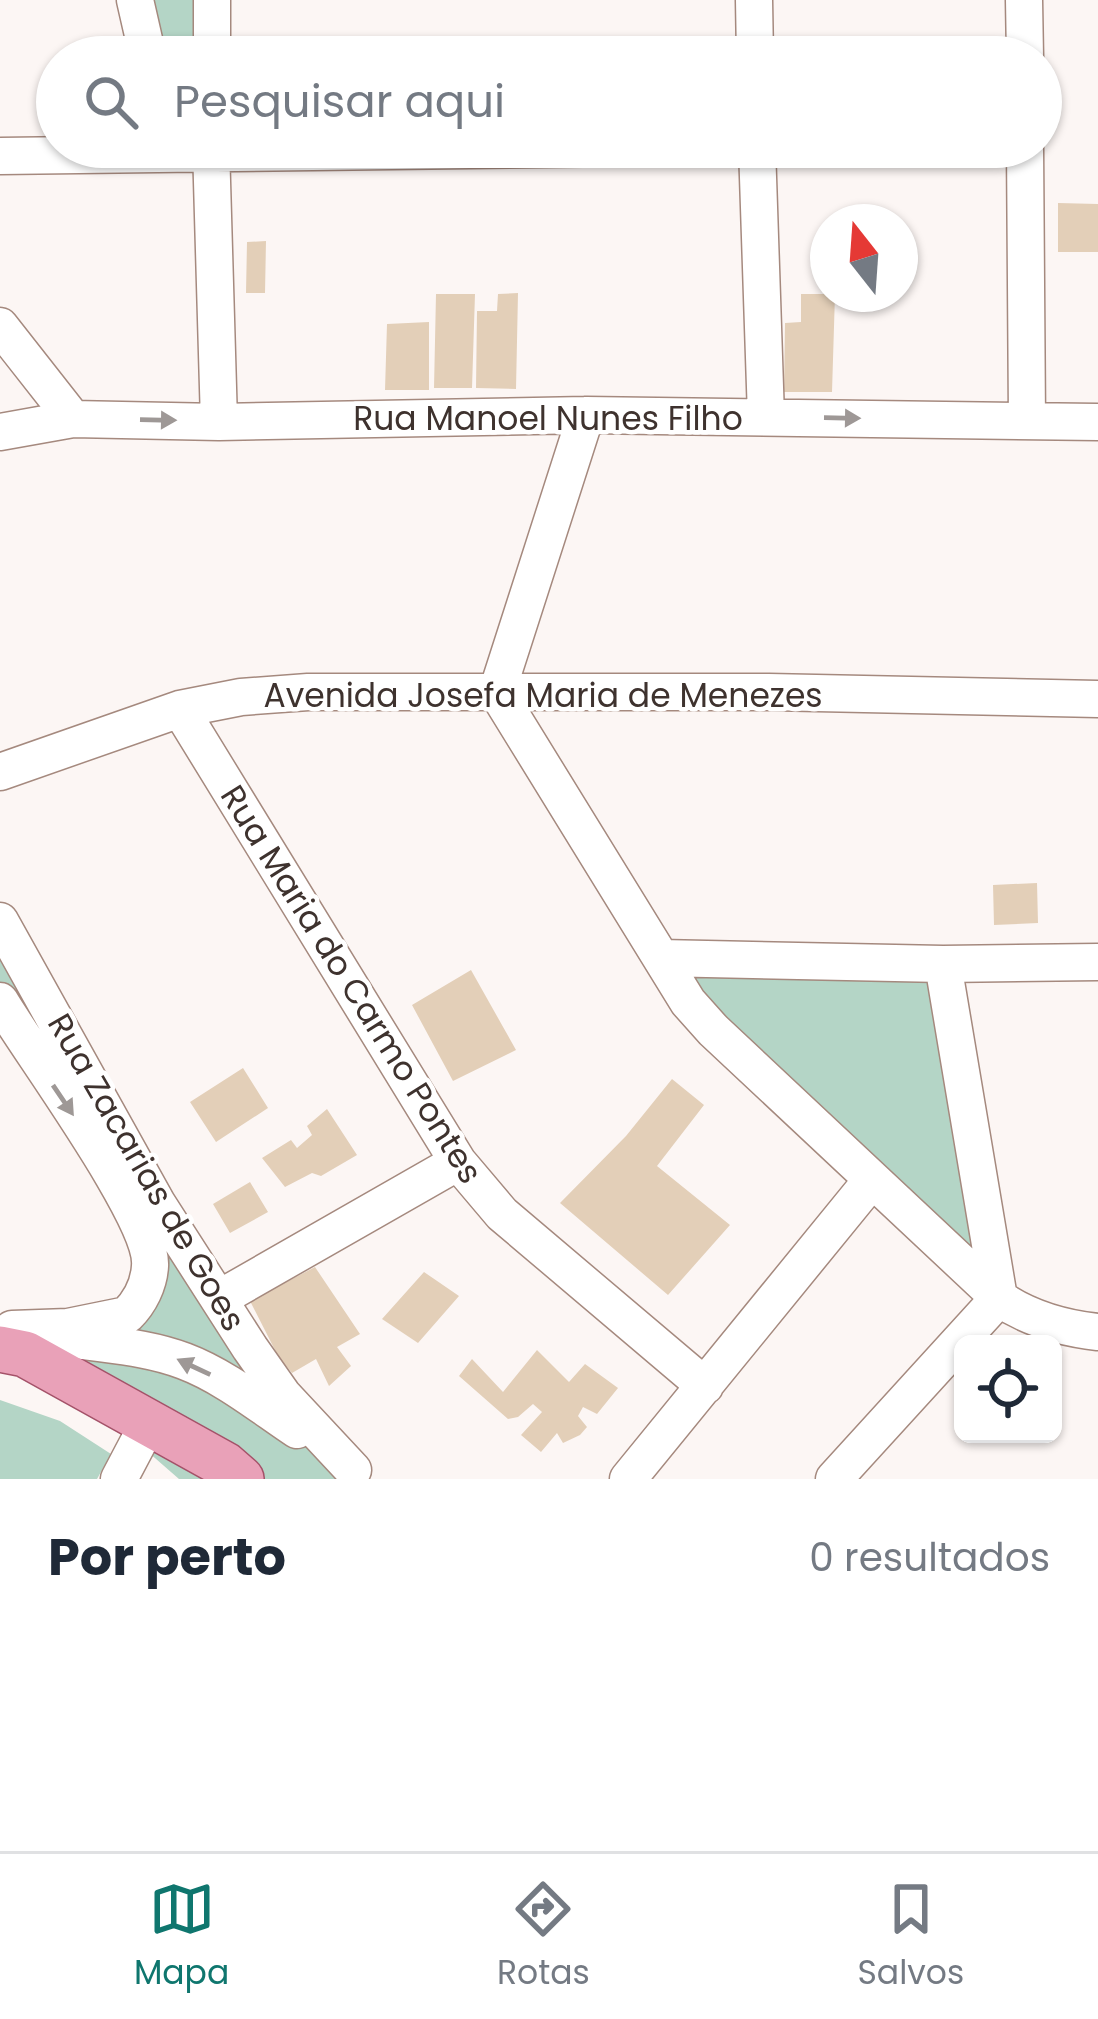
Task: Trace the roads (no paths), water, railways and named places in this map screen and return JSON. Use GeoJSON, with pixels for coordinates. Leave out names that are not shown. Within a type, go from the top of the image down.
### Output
{"type":"FeatureCollection","features":[{"type":"Feature","properties":{"kind":"main road"},"geometry":{"type":"LineString","coordinates":[[4,1335],[25,1354],[225,1465],[241,1479]]}},
{"type":"Feature","properties":{"kind":"main road"},"geometry":{"type":"LineString","coordinates":[[0,1374],[86,1408],[129,1460],[179,1479]]}},
{"type":"Feature","properties":{"kind":"street"},"geometry":{"type":"LineString","coordinates":[[135,0],[143,36]]}},
{"type":"Feature","properties":{"kind":"street"},"geometry":{"type":"LineString","coordinates":[[212,0],[212,36]]}},
{"type":"Feature","properties":{"kind":"street"},"geometry":{"type":"LineString","coordinates":[[754,0],[755,36]]}},
{"type":"Feature","properties":{"kind":"street"},"geometry":{"type":"LineString","coordinates":[[1024,0],[1025,36]]}},
{"type":"Feature","properties":{"kind":"street"},"geometry":{"type":"LineString","coordinates":[[0,156],[36,155]]}},
{"type":"Feature","properties":{"kind":"street"},"geometry":{"type":"LineString","coordinates":[[212,168],[219,422]]}},
{"type":"Feature","properties":{"kind":"street"},"geometry":{"type":"LineString","coordinates":[[758,168],[766,417]]}},
{"type":"Feature","properties":{"kind":"street"},"geometry":{"type":"LineString","coordinates":[[1025,168],[1027,420]]}},
{"type":"Feature","properties":{"kind":"street"},"geometry":{"type":"LineString","coordinates":[[0,326],[73,419]]}},
{"type":"Feature","properties":{"kind":"street"},"geometry":{"type":"LineString","coordinates":[[586,415],[497,692],[688,1002],[713,1030],[999,1298],[1049,1323],[1098,1331]]}},
{"type":"Feature","properties":{"kind":"street","name":"Rua Manoel Nunes Filho"},"geometry":{"type":"LineString","coordinates":[[0,432],[73,419],[219,422],[586,415],[1098,422]]}},
{"type":"Feature","properties":{"kind":"street","name":"Avenida Josefa Maria de Menezes"},"geometry":{"type":"LineString","coordinates":[[0,772],[180,709],[308,692],[769,692],[1098,699]]}},
{"type":"Feature","properties":{"kind":"street","name":"Rua Maria do Carmo Pontes"},"geometry":{"type":"LineString","coordinates":[[180,709],[458,1162],[502,1214],[705,1386]]}},
{"type":"Feature","properties":{"kind":"street","name":"Rua Zacarias de Goes"},"geometry":{"type":"LineString","coordinates":[[0,921],[157,1203],[283,1395],[359,1474]]}},
{"type":"Feature","properties":{"kind":"street"},"geometry":{"type":"LineString","coordinates":[[661,958],[1098,962]]}},
{"type":"Feature","properties":{"kind":"street"},"geometry":{"type":"LineString","coordinates":[[943,964],[999,1298]]}},
{"type":"Feature","properties":{"kind":"street","name":"Rua Zacarias de Goes"},"geometry":{"type":"LineString","coordinates":[[0,1001],[14,1048],[102,1157],[134,1213],[151,1263],[141,1297],[127,1315],[4,1335]]}},
{"type":"Feature","properties":{"kind":"street"},"geometry":{"type":"LineString","coordinates":[[14,1048],[73,1048]]}},
{"type":"Feature","properties":{"kind":"street"},"geometry":{"type":"LineString","coordinates":[[220,1298],[458,1162]]}},
{"type":"Feature","properties":{"kind":"street"},"geometry":{"type":"LineString","coordinates":[[628,1479],[871,1181]]}},
{"type":"Feature","properties":{"kind":"street"},"geometry":{"type":"LineString","coordinates":[[834,1479],[999,1298]]}},
{"type":"Feature","properties":{"kind":"street"},"geometry":{"type":"LineString","coordinates":[[4,1335],[143,1349],[186,1361],[230,1384],[359,1474]]}}]}
